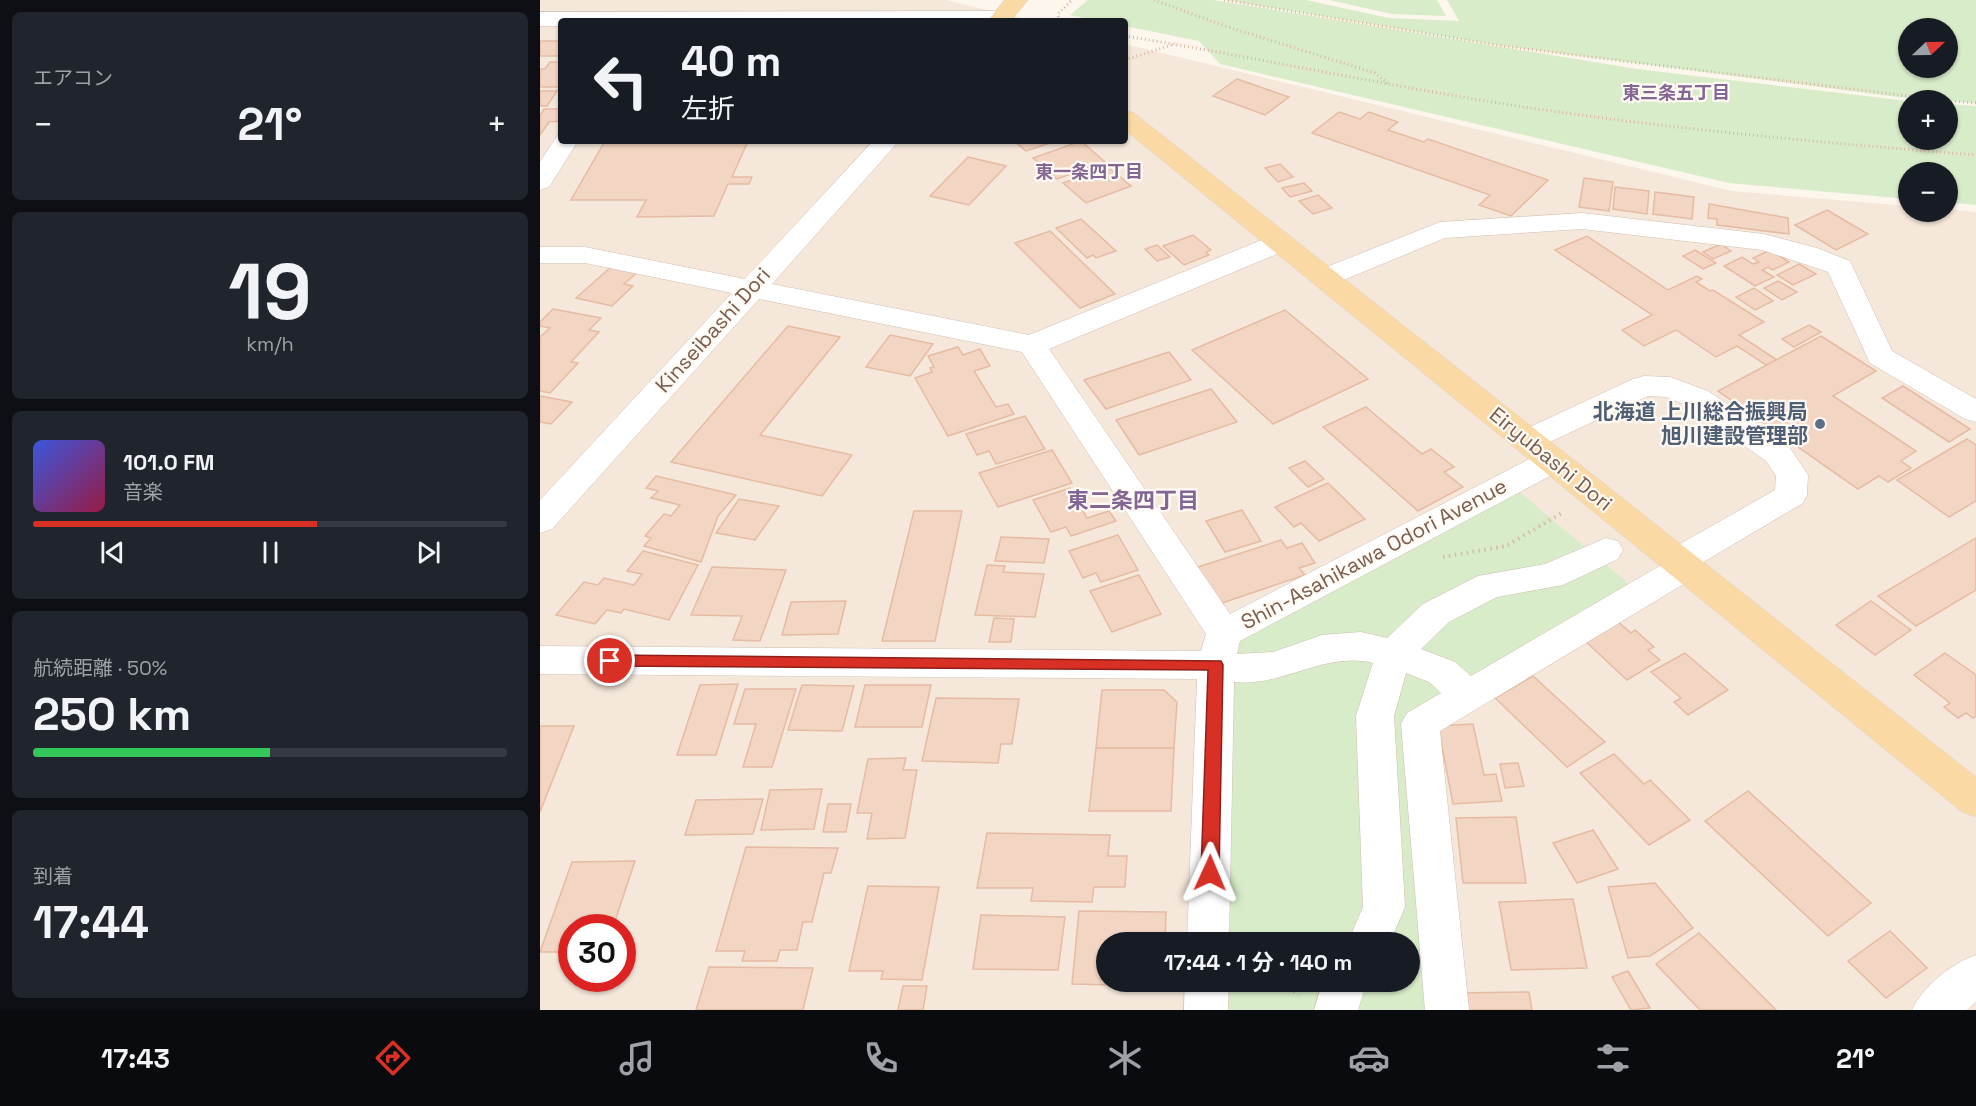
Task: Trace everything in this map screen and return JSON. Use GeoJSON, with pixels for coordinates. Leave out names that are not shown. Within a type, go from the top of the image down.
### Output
{"type":"FeatureCollection","features":[{"type":"Feature","properties":{"kind":"main road"},"geometry":{"type":"LineString","coordinates":[[1003,18],[1017,0]]}},
{"type":"Feature","properties":{"kind":"main road","name":"Eiryubashi Dori"},"geometry":{"type":"LineString","coordinates":[[1128,120],[1976,800]]}},
{"type":"Feature","properties":{"kind":"street"},"geometry":{"type":"LineString","coordinates":[[570,18],[646,13],[900,18]]}},
{"type":"Feature","properties":{"kind":"street"},"geometry":{"type":"LineString","coordinates":[[540,20],[558,19]]}},
{"type":"Feature","properties":{"kind":"street"},"geometry":{"type":"LineString","coordinates":[[540,182],[564,144]]}},
{"type":"Feature","properties":{"kind":"street","name":"Kinseibashi Dori"},"geometry":{"type":"LineString","coordinates":[[540,521],[884,144]]}},
{"type":"Feature","properties":{"kind":"street"},"geometry":{"type":"LineString","coordinates":[[1324,278],[1440,230],[1582,221],[1764,242],[1807,254],[1840,267],[1880,356],[1976,412]]}},
{"type":"Feature","properties":{"kind":"street"},"geometry":{"type":"LineString","coordinates":[[540,255],[585,255],[749,290],[1032,345],[1279,243]]}},
{"type":"Feature","properties":{"kind":"street"},"geometry":{"type":"LineString","coordinates":[[1032,345],[1220,649],[1238,668],[1274,666],[1322,649],[1361,646],[1394,654],[1442,672],[1469,695]]}},
{"type":"Feature","properties":{"kind":"street","name":"Shin-Asahikawa Odori Avenue"},"geometry":{"type":"LineString","coordinates":[[1220,649],[1644,386],[1670,387],[1697,398],[1777,453],[1792,475],[1791,495],[1682,564]]}},
{"type":"Feature","properties":{"kind":"street"},"geometry":{"type":"LineString","coordinates":[[1373,932],[1384,907],[1375,716],[1394,654],[1436,614],[1490,585],[1551,576],[1606,550]]}},
{"type":"Feature","properties":{"kind":"street"},"geometry":{"type":"LineString","coordinates":[[1447,1010],[1420,724],[1682,564]]}},
{"type":"Feature","properties":{"kind":"street"},"geometry":{"type":"LineString","coordinates":[[540,660],[1220,649]]}},
{"type":"Feature","properties":{"kind":"street"},"geometry":{"type":"LineString","coordinates":[[1208,932],[1220,649]]}},
{"type":"Feature","properties":{"kind":"street"},"geometry":{"type":"LineString","coordinates":[[1934,1010],[1976,975]]}},
{"type":"Feature","properties":{"kind":"street"},"geometry":{"type":"LineString","coordinates":[[1206,1010],[1207,992]]}},
{"type":"Feature","properties":{"kind":"street"},"geometry":{"type":"LineString","coordinates":[[1336,1010],[1342,992]]}},
{"type":"Feature","properties":{"kind":"path"},"geometry":{"type":"LineString","coordinates":[[1154,0],[1228,27],[1376,73],[1388,85]]}},
{"type":"Feature","properties":{"kind":"path"},"geometry":{"type":"LineString","coordinates":[[1224,0],[1502,46],[1898,95]]}},
{"type":"Feature","properties":{"kind":"path"},"geometry":{"type":"LineString","coordinates":[[1059,18],[1059,14],[1071,2]]}},
{"type":"Feature","properties":{"kind":"path"},"geometry":{"type":"LineString","coordinates":[[1128,36],[1388,85],[1565,112],[1759,137],[1976,155]]}},
{"type":"Feature","properties":{"kind":"path"},"geometry":{"type":"LineString","coordinates":[[1128,59],[1175,44]]}},
{"type":"Feature","properties":{"kind":"path"},"geometry":{"type":"LineString","coordinates":[[1958,102],[1976,103]]}},
{"type":"Feature","properties":{"kind":"shaded area"},"geometry":{"type":"Polygon","coordinates":[[[540,0],[946,0],[1020,18],[558,18],[558,144],[1128,144],[1128,45],[1732,191],[1898,205],[1898,222],[1958,222],[1958,210],[1976,212],[1976,1010],[540,1010],[540,0]]]}},
{"type":"Feature","properties":{"kind":"green space"},"geometry":{"type":"Polygon","coordinates":[[[1088,0],[1213,0],[1637,69],[1898,100],[1898,150],[1958,150],[1958,105],[1976,106],[1976,205],[1958,203],[1958,162],[1898,162],[1898,198],[1729,183],[1220,64],[1199,41],[1128,27],[1128,18],[1085,18],[1070,15],[1088,0]]]}},
{"type":"Feature","properties":{"kind":"green space"},"geometry":{"type":"Polygon","coordinates":[[[1224,0],[1306,0],[1389,18],[1459,21],[1447,0],[1976,0],[1976,103],[1958,102],[1958,90],[1898,90],[1898,97],[1502,46],[1224,0]]]}},
{"type":"Feature","properties":{"kind":"green space"},"geometry":{"type":"Polygon","coordinates":[[[1329,0],[1437,0],[1446,16],[1392,14],[1329,0]]]}},
{"type":"Feature","properties":{"kind":"green space"},"geometry":{"type":"Polygon","coordinates":[[[1516,489],[1635,589],[1420,724],[1447,1010],[1212,1010],[1213,992],[1420,992],[1420,932],[1214,932],[1224,633],[1516,489]]]}},
{"type":"Feature","properties":{"kind":"building"},"geometry":{"type":"Polygon","coordinates":[[[540,41],[558,41],[558,56],[540,56],[540,41]]]}},
{"type":"Feature","properties":{"kind":"building"},"geometry":{"type":"Polygon","coordinates":[[[550,62],[558,62],[558,87],[540,87],[540,69],[545,69],[550,62]]]}},
{"type":"Feature","properties":{"kind":"building"},"geometry":{"type":"Polygon","coordinates":[[[1237,79],[1289,97],[1265,115],[1213,96],[1237,79]]]}},
{"type":"Feature","properties":{"kind":"building"},"geometry":{"type":"Polygon","coordinates":[[[540,91],[557,91],[547,106],[540,106],[540,91]]]}},
{"type":"Feature","properties":{"kind":"building"},"geometry":{"type":"Polygon","coordinates":[[[544,109],[558,109],[558,121],[549,122],[540,135],[540,116],[544,109]]]}},
{"type":"Feature","properties":{"kind":"building"},"geometry":{"type":"Polygon","coordinates":[[[1339,112],[1360,119],[1369,112],[1398,122],[1388,130],[1424,142],[1428,139],[1548,180],[1511,216],[1479,205],[1490,195],[1312,133],[1339,112]]]}},
{"type":"Feature","properties":{"kind":"building"},"geometry":{"type":"Polygon","coordinates":[[[603,144],[747,144],[732,177],[752,177],[749,184],[728,184],[714,216],[637,217],[646,200],[571,200],[603,144]]]}},
{"type":"Feature","properties":{"kind":"building"},"geometry":{"type":"Polygon","coordinates":[[[1018,144],[1047,144],[1026,151],[1018,144]]]}},
{"type":"Feature","properties":{"kind":"building"},"geometry":{"type":"Polygon","coordinates":[[[1073,144],[1084,144],[1105,162],[1057,179],[1033,158],[1073,144]]]}},
{"type":"Feature","properties":{"kind":"building"},"geometry":{"type":"Polygon","coordinates":[[[968,157],[1006,166],[969,205],[930,196],[968,157]]]}},
{"type":"Feature","properties":{"kind":"building"},"geometry":{"type":"Polygon","coordinates":[[[1280,164],[1293,177],[1278,182],[1265,168],[1280,164]]]}},
{"type":"Feature","properties":{"kind":"building"},"geometry":{"type":"Polygon","coordinates":[[[1108,167],[1131,186],[1086,203],[1063,183],[1108,167]]]}},
{"type":"Feature","properties":{"kind":"building"},"geometry":{"type":"Polygon","coordinates":[[[1584,178],[1613,182],[1609,211],[1579,207],[1584,178]]]}},
{"type":"Feature","properties":{"kind":"building"},"geometry":{"type":"Polygon","coordinates":[[[1304,183],[1312,191],[1290,197],[1282,188],[1304,183]]]}},
{"type":"Feature","properties":{"kind":"building"},"geometry":{"type":"Polygon","coordinates":[[[1615,187],[1649,191],[1647,214],[1613,209],[1615,187]]]}},
{"type":"Feature","properties":{"kind":"building"},"geometry":{"type":"Polygon","coordinates":[[[1655,192],[1694,197],[1692,219],[1653,214],[1655,192]]]}},
{"type":"Feature","properties":{"kind":"building"},"geometry":{"type":"Polygon","coordinates":[[[1318,195],[1332,208],[1313,214],[1299,201],[1318,195]]]}},
{"type":"Feature","properties":{"kind":"building"},"geometry":{"type":"Polygon","coordinates":[[[1709,204],[1788,218],[1789,234],[1717,225],[1717,219],[1708,218],[1709,204]]]}},
{"type":"Feature","properties":{"kind":"building"},"geometry":{"type":"Polygon","coordinates":[[[1827,210],[1868,234],[1836,250],[1795,225],[1827,210]]]}},
{"type":"Feature","properties":{"kind":"building"},"geometry":{"type":"Polygon","coordinates":[[[1081,219],[1116,251],[1096,258],[1093,255],[1087,258],[1056,228],[1081,219]]]}},
{"type":"Feature","properties":{"kind":"building"},"geometry":{"type":"Polygon","coordinates":[[[1050,231],[1115,294],[1080,308],[1015,243],[1050,231]]]}},
{"type":"Feature","properties":{"kind":"building"},"geometry":{"type":"Polygon","coordinates":[[[1193,235],[1211,250],[1206,252],[1209,255],[1184,265],[1163,246],[1193,235]]]}},
{"type":"Feature","properties":{"kind":"building","name":"北海道 上川総合振興局 旭川建設管理部"},"geometry":{"type":"Polygon","coordinates":[[[1587,236],[1668,290],[1697,276],[1702,279],[1696,282],[1764,322],[1739,335],[1777,360],[1766,365],[1737,346],[1716,357],[1676,330],[1644,346],[1622,330],[1652,315],[1555,250],[1587,236]]]}},
{"type":"Feature","properties":{"kind":"building"},"geometry":{"type":"Polygon","coordinates":[[[1721,244],[1731,251],[1713,259],[1703,252],[1721,244]]]}},
{"type":"Feature","properties":{"kind":"building"},"geometry":{"type":"Polygon","coordinates":[[[1157,245],[1170,257],[1157,261],[1145,249],[1157,245]]]}},
{"type":"Feature","properties":{"kind":"building"},"geometry":{"type":"Polygon","coordinates":[[[1695,250],[1716,263],[1703,269],[1683,256],[1695,250]]]}},
{"type":"Feature","properties":{"kind":"building"},"geometry":{"type":"Polygon","coordinates":[[[1770,250],[1789,262],[1773,270],[1768,267],[1762,270],[1774,277],[1755,286],[1724,266],[1742,257],[1753,264],[1759,262],[1753,258],[1770,250]]]}},
{"type":"Feature","properties":{"kind":"building"},"geometry":{"type":"Polygon","coordinates":[[[1799,264],[1816,274],[1793,285],[1777,275],[1799,264]]]}},
{"type":"Feature","properties":{"kind":"building"},"geometry":{"type":"Polygon","coordinates":[[[612,266],[638,272],[624,284],[633,286],[612,306],[576,298],[612,266]]]}},
{"type":"Feature","properties":{"kind":"building"},"geometry":{"type":"Polygon","coordinates":[[[1778,281],[1797,292],[1782,300],[1764,288],[1778,281]]]}},
{"type":"Feature","properties":{"kind":"building"},"geometry":{"type":"Polygon","coordinates":[[[1754,288],[1773,301],[1755,310],[1736,297],[1754,288]]]}},
{"type":"Feature","properties":{"kind":"building"},"geometry":{"type":"Polygon","coordinates":[[[553,309],[601,318],[589,330],[599,332],[571,362],[578,363],[550,393],[540,391],[540,337],[550,328],[540,326],[540,322],[553,309]]]}},
{"type":"Feature","properties":{"kind":"building"},"geometry":{"type":"Polygon","coordinates":[[[1285,310],[1368,379],[1273,424],[1192,350],[1285,310]]]}},
{"type":"Feature","properties":{"kind":"building"},"geometry":{"type":"Polygon","coordinates":[[[1809,325],[1821,332],[1794,347],[1782,339],[1809,325]]]}},
{"type":"Feature","properties":{"kind":"building"},"geometry":{"type":"Polygon","coordinates":[[[788,326],[840,337],[760,435],[852,455],[822,496],[671,462],[788,326]]]}},
{"type":"Feature","properties":{"kind":"building"},"geometry":{"type":"Polygon","coordinates":[[[890,335],[933,344],[910,376],[866,367],[890,335]]]}},
{"type":"Feature","properties":{"kind":"building","name":"北海道 上川総合振興局 旭川建設管理部"},"geometry":{"type":"Polygon","coordinates":[[[1821,336],[1876,371],[1833,396],[1916,451],[1901,461],[1911,468],[1888,482],[1879,476],[1858,489],[1718,391],[1821,336]]]}},
{"type":"Feature","properties":{"kind":"building"},"geometry":{"type":"Polygon","coordinates":[[[958,347],[963,355],[980,349],[990,366],[974,371],[996,407],[1008,404],[1014,414],[948,436],[915,378],[932,372],[930,368],[934,367],[928,356],[958,347]]]}},
{"type":"Feature","properties":{"kind":"building"},"geometry":{"type":"Polygon","coordinates":[[[1169,352],[1191,380],[1106,409],[1084,380],[1169,352]]]}},
{"type":"Feature","properties":{"kind":"building"},"geometry":{"type":"Polygon","coordinates":[[[1903,386],[1970,429],[1949,442],[1882,398],[1903,386]]]}},
{"type":"Feature","properties":{"kind":"building"},"geometry":{"type":"Polygon","coordinates":[[[1211,389],[1237,422],[1139,455],[1116,420],[1211,389]]]}},
{"type":"Feature","properties":{"kind":"building"},"geometry":{"type":"Polygon","coordinates":[[[540,396],[572,402],[551,424],[540,422],[540,396]]]}},
{"type":"Feature","properties":{"kind":"building"},"geometry":{"type":"Polygon","coordinates":[[[1366,407],[1422,454],[1431,449],[1454,467],[1444,472],[1463,487],[1418,511],[1323,427],[1366,407]]]}},
{"type":"Feature","properties":{"kind":"building"},"geometry":{"type":"Polygon","coordinates":[[[1025,416],[1045,449],[996,464],[989,451],[977,455],[966,434],[1025,416]]]}},
{"type":"Feature","properties":{"kind":"building"},"geometry":{"type":"Polygon","coordinates":[[[1967,439],[1976,445],[1976,501],[1949,517],[1897,480],[1967,439]]]}},
{"type":"Feature","properties":{"kind":"building"},"geometry":{"type":"Polygon","coordinates":[[[1052,450],[1072,483],[998,507],[979,473],[1052,450]]]}},
{"type":"Feature","properties":{"kind":"building"},"geometry":{"type":"Polygon","coordinates":[[[1305,461],[1324,479],[1308,487],[1289,468],[1305,461]]]}},
{"type":"Feature","properties":{"kind":"building"},"geometry":{"type":"Polygon","coordinates":[[[656,476],[736,495],[718,516],[701,562],[644,546],[651,538],[645,536],[664,514],[671,516],[680,505],[651,498],[658,491],[646,488],[656,476]]]}},
{"type":"Feature","properties":{"kind":"building"},"geometry":{"type":"Polygon","coordinates":[[[1328,483],[1365,519],[1319,541],[1301,523],[1294,527],[1275,507],[1328,483]]]}},
{"type":"Feature","properties":{"kind":"building"},"geometry":{"type":"Polygon","coordinates":[[[1070,488],[1087,518],[1109,511],[1116,521],[1071,536],[1066,527],[1051,532],[1033,500],[1070,488]]]}},
{"type":"Feature","properties":{"kind":"building"},"geometry":{"type":"Polygon","coordinates":[[[739,499],[779,506],[755,540],[716,533],[739,499]]]}},
{"type":"Feature","properties":{"kind":"building"},"geometry":{"type":"Polygon","coordinates":[[[1242,510],[1261,541],[1225,552],[1206,521],[1242,510]]]}},
{"type":"Feature","properties":{"kind":"building"},"geometry":{"type":"Polygon","coordinates":[[[914,511],[962,511],[935,641],[882,641],[914,511]]]}},
{"type":"Feature","properties":{"kind":"building"},"geometry":{"type":"Polygon","coordinates":[[[1118,535],[1138,570],[1101,582],[1096,573],[1083,578],[1069,551],[1118,535]]]}},
{"type":"Feature","properties":{"kind":"building"},"geometry":{"type":"Polygon","coordinates":[[[1001,537],[1049,539],[1044,563],[995,561],[1001,537]]]}},
{"type":"Feature","properties":{"kind":"building"},"geometry":{"type":"Polygon","coordinates":[[[1976,538],[1976,590],[1916,626],[1878,596],[1976,538]]]}},
{"type":"Feature","properties":{"kind":"building"},"geometry":{"type":"Polygon","coordinates":[[[1281,540],[1287,548],[1302,543],[1315,563],[1299,568],[1305,575],[1213,606],[1192,569],[1281,540]]]}},
{"type":"Feature","properties":{"kind":"building"},"geometry":{"type":"Polygon","coordinates":[[[643,551],[698,565],[669,620],[624,609],[621,613],[607,610],[595,624],[556,615],[584,582],[598,585],[604,578],[634,585],[642,574],[627,571],[643,551]]]}},
{"type":"Feature","properties":{"kind":"building"},"geometry":{"type":"Polygon","coordinates":[[[987,565],[1005,566],[1003,572],[1044,574],[1035,617],[975,615],[987,565]]]}},
{"type":"Feature","properties":{"kind":"building"},"geometry":{"type":"Polygon","coordinates":[[[712,567],[786,570],[760,641],[733,640],[742,616],[691,615],[712,567]]]}},
{"type":"Feature","properties":{"kind":"building"},"geometry":{"type":"Polygon","coordinates":[[[1139,575],[1161,614],[1112,632],[1090,591],[1139,575]]]}},
{"type":"Feature","properties":{"kind":"building"},"geometry":{"type":"Polygon","coordinates":[[[846,601],[838,634],[782,635],[791,602],[846,601]]]}},
{"type":"Feature","properties":{"kind":"building"},"geometry":{"type":"Polygon","coordinates":[[[1871,601],[1911,630],[1875,655],[1836,625],[1871,601]]]}},
{"type":"Feature","properties":{"kind":"building"},"geometry":{"type":"Polygon","coordinates":[[[994,618],[1014,619],[1011,642],[989,642],[994,618]]]}},
{"type":"Feature","properties":{"kind":"building"},"geometry":{"type":"Polygon","coordinates":[[[1617,621],[1631,633],[1635,630],[1654,647],[1648,650],[1660,660],[1627,680],[1584,640],[1617,621]]]}},
{"type":"Feature","properties":{"kind":"building"},"geometry":{"type":"Polygon","coordinates":[[[1685,653],[1728,690],[1688,715],[1674,702],[1681,698],[1651,672],[1685,653]]]}},
{"type":"Feature","properties":{"kind":"building"},"geometry":{"type":"Polygon","coordinates":[[[1945,653],[1976,675],[1976,716],[1973,718],[1966,713],[1958,718],[1944,707],[1950,703],[1914,675],[1945,653]]]}},
{"type":"Feature","properties":{"kind":"building"},"geometry":{"type":"Polygon","coordinates":[[[1533,676],[1605,742],[1567,767],[1495,698],[1533,676]]]}},
{"type":"Feature","properties":{"kind":"building"},"geometry":{"type":"Polygon","coordinates":[[[738,684],[716,755],[677,755],[700,685],[738,684]]]}},
{"type":"Feature","properties":{"kind":"building"},"geometry":{"type":"Polygon","coordinates":[[[802,685],[854,686],[842,731],[788,730],[802,685]]]}},
{"type":"Feature","properties":{"kind":"building"},"geometry":{"type":"Polygon","coordinates":[[[865,685],[931,685],[922,727],[855,727],[865,685]]]}},
{"type":"Feature","properties":{"kind":"building"},"geometry":{"type":"Polygon","coordinates":[[[745,689],[796,689],[772,767],[743,767],[756,724],[734,724],[745,689]]]}},
{"type":"Feature","properties":{"kind":"building"},"geometry":{"type":"Polygon","coordinates":[[[1102,690],[1164,690],[1177,702],[1174,748],[1096,748],[1102,690]]]}},
{"type":"Feature","properties":{"kind":"building"},"geometry":{"type":"Polygon","coordinates":[[[936,698],[1019,699],[1012,744],[1001,744],[998,763],[922,761],[936,698]]]}},
{"type":"Feature","properties":{"kind":"building"},"geometry":{"type":"Polygon","coordinates":[[[1473,724],[1484,775],[1496,774],[1502,801],[1453,804],[1438,726],[1473,724]]]}},
{"type":"Feature","properties":{"kind":"building"},"geometry":{"type":"Polygon","coordinates":[[[540,726],[574,726],[540,812],[540,726]]]}},
{"type":"Feature","properties":{"kind":"building"},"geometry":{"type":"Polygon","coordinates":[[[1096,748],[1174,748],[1171,811],[1089,811],[1096,748]]]}},
{"type":"Feature","properties":{"kind":"building"},"geometry":{"type":"Polygon","coordinates":[[[1614,754],[1644,784],[1650,780],[1690,820],[1649,845],[1580,773],[1614,754]]]}},
{"type":"Feature","properties":{"kind":"building"},"geometry":{"type":"Polygon","coordinates":[[[906,758],[903,770],[917,770],[905,838],[867,839],[872,813],[857,813],[868,759],[906,758]]]}},
{"type":"Feature","properties":{"kind":"building"},"geometry":{"type":"Polygon","coordinates":[[[1518,763],[1524,786],[1505,788],[1500,764],[1518,763]]]}},
{"type":"Feature","properties":{"kind":"building"},"geometry":{"type":"Polygon","coordinates":[[[822,789],[814,829],[761,830],[770,790],[822,789]]]}},
{"type":"Feature","properties":{"kind":"building"},"geometry":{"type":"Polygon","coordinates":[[[1748,791],[1871,903],[1828,936],[1705,821],[1748,791]]]}},
{"type":"Feature","properties":{"kind":"building"},"geometry":{"type":"Polygon","coordinates":[[[763,799],[753,834],[685,835],[696,800],[763,799]]]}},
{"type":"Feature","properties":{"kind":"building"},"geometry":{"type":"Polygon","coordinates":[[[828,804],[851,804],[846,832],[823,832],[828,804]]]}},
{"type":"Feature","properties":{"kind":"building"},"geometry":{"type":"Polygon","coordinates":[[[1516,817],[1526,883],[1463,883],[1456,818],[1516,817]]]}},
{"type":"Feature","properties":{"kind":"building"},"geometry":{"type":"Polygon","coordinates":[[[1593,830],[1618,869],[1577,883],[1553,843],[1593,830]]]}},
{"type":"Feature","properties":{"kind":"building"},"geometry":{"type":"Polygon","coordinates":[[[987,833],[1110,835],[1108,856],[1127,856],[1125,887],[1094,887],[1092,902],[1031,901],[1033,888],[977,888],[987,833]]]}},
{"type":"Feature","properties":{"kind":"building"},"geometry":{"type":"Polygon","coordinates":[[[746,847],[838,848],[831,873],[824,873],[812,922],[803,922],[797,950],[780,950],[777,961],[742,961],[745,951],[716,951],[746,847]]]}},
{"type":"Feature","properties":{"kind":"building"},"geometry":{"type":"Polygon","coordinates":[[[635,861],[617,914],[558,914],[558,952],[540,952],[572,862],[635,861]]]}},
{"type":"Feature","properties":{"kind":"building"},"geometry":{"type":"Polygon","coordinates":[[[1655,883],[1693,928],[1650,956],[1628,958],[1608,887],[1655,883]]]}},
{"type":"Feature","properties":{"kind":"building"},"geometry":{"type":"Polygon","coordinates":[[[868,886],[939,887],[922,980],[881,979],[883,971],[849,971],[868,886]]]}},
{"type":"Feature","properties":{"kind":"building"},"geometry":{"type":"Polygon","coordinates":[[[1573,899],[1587,968],[1511,970],[1499,902],[1573,899]]]}},
{"type":"Feature","properties":{"kind":"building"},"geometry":{"type":"Polygon","coordinates":[[[1079,911],[1166,912],[1165,932],[1096,932],[1096,985],[1072,984],[1079,911]]]}},
{"type":"Feature","properties":{"kind":"building"},"geometry":{"type":"Polygon","coordinates":[[[981,915],[1065,917],[1058,970],[973,969],[981,915]]]}},
{"type":"Feature","properties":{"kind":"building"},"geometry":{"type":"Polygon","coordinates":[[[1890,931],[1927,968],[1886,998],[1848,961],[1890,931]]]}},
{"type":"Feature","properties":{"kind":"building"},"geometry":{"type":"Polygon","coordinates":[[[1699,933],[1776,1010],[1700,1010],[1656,964],[1699,933]]]}},
{"type":"Feature","properties":{"kind":"building"},"geometry":{"type":"Polygon","coordinates":[[[709,967],[813,968],[803,1010],[696,1010],[709,967]]]}},
{"type":"Feature","properties":{"kind":"building"},"geometry":{"type":"Polygon","coordinates":[[[1628,971],[1650,1008],[1631,1010],[1612,977],[1628,971]]]}},
{"type":"Feature","properties":{"kind":"building"},"geometry":{"type":"Polygon","coordinates":[[[903,986],[927,986],[923,1010],[898,1010],[903,986]]]}},
{"type":"Feature","properties":{"kind":"building"},"geometry":{"type":"Polygon","coordinates":[[[1529,992],[1532,1010],[1455,1010],[1452,993],[1529,992]]]}},
{"type":"Feature","properties":{"kind":"place","name":"北海道 上川総合振興局 旭川建設管理部"},"geometry":{"type":"Point","coordinates":[1820,424]}},
{"type":"Feature","properties":{"kind":"district","name":"東三条五丁目"},"geometry":{"type":"Point","coordinates":[1676,93]}},
{"type":"Feature","properties":{"kind":"district","name":"東一条四丁目"},"geometry":{"type":"Point","coordinates":[1089,172]}},
{"type":"Feature","properties":{"kind":"district","name":"東二条四丁目"},"geometry":{"type":"Point","coordinates":[1133,500]}},
{"type":"Feature","properties":{"kind":"route"},"geometry":{"type":"LineString","coordinates":[[610,661],[1216,665],[1210,873]]}}]}
